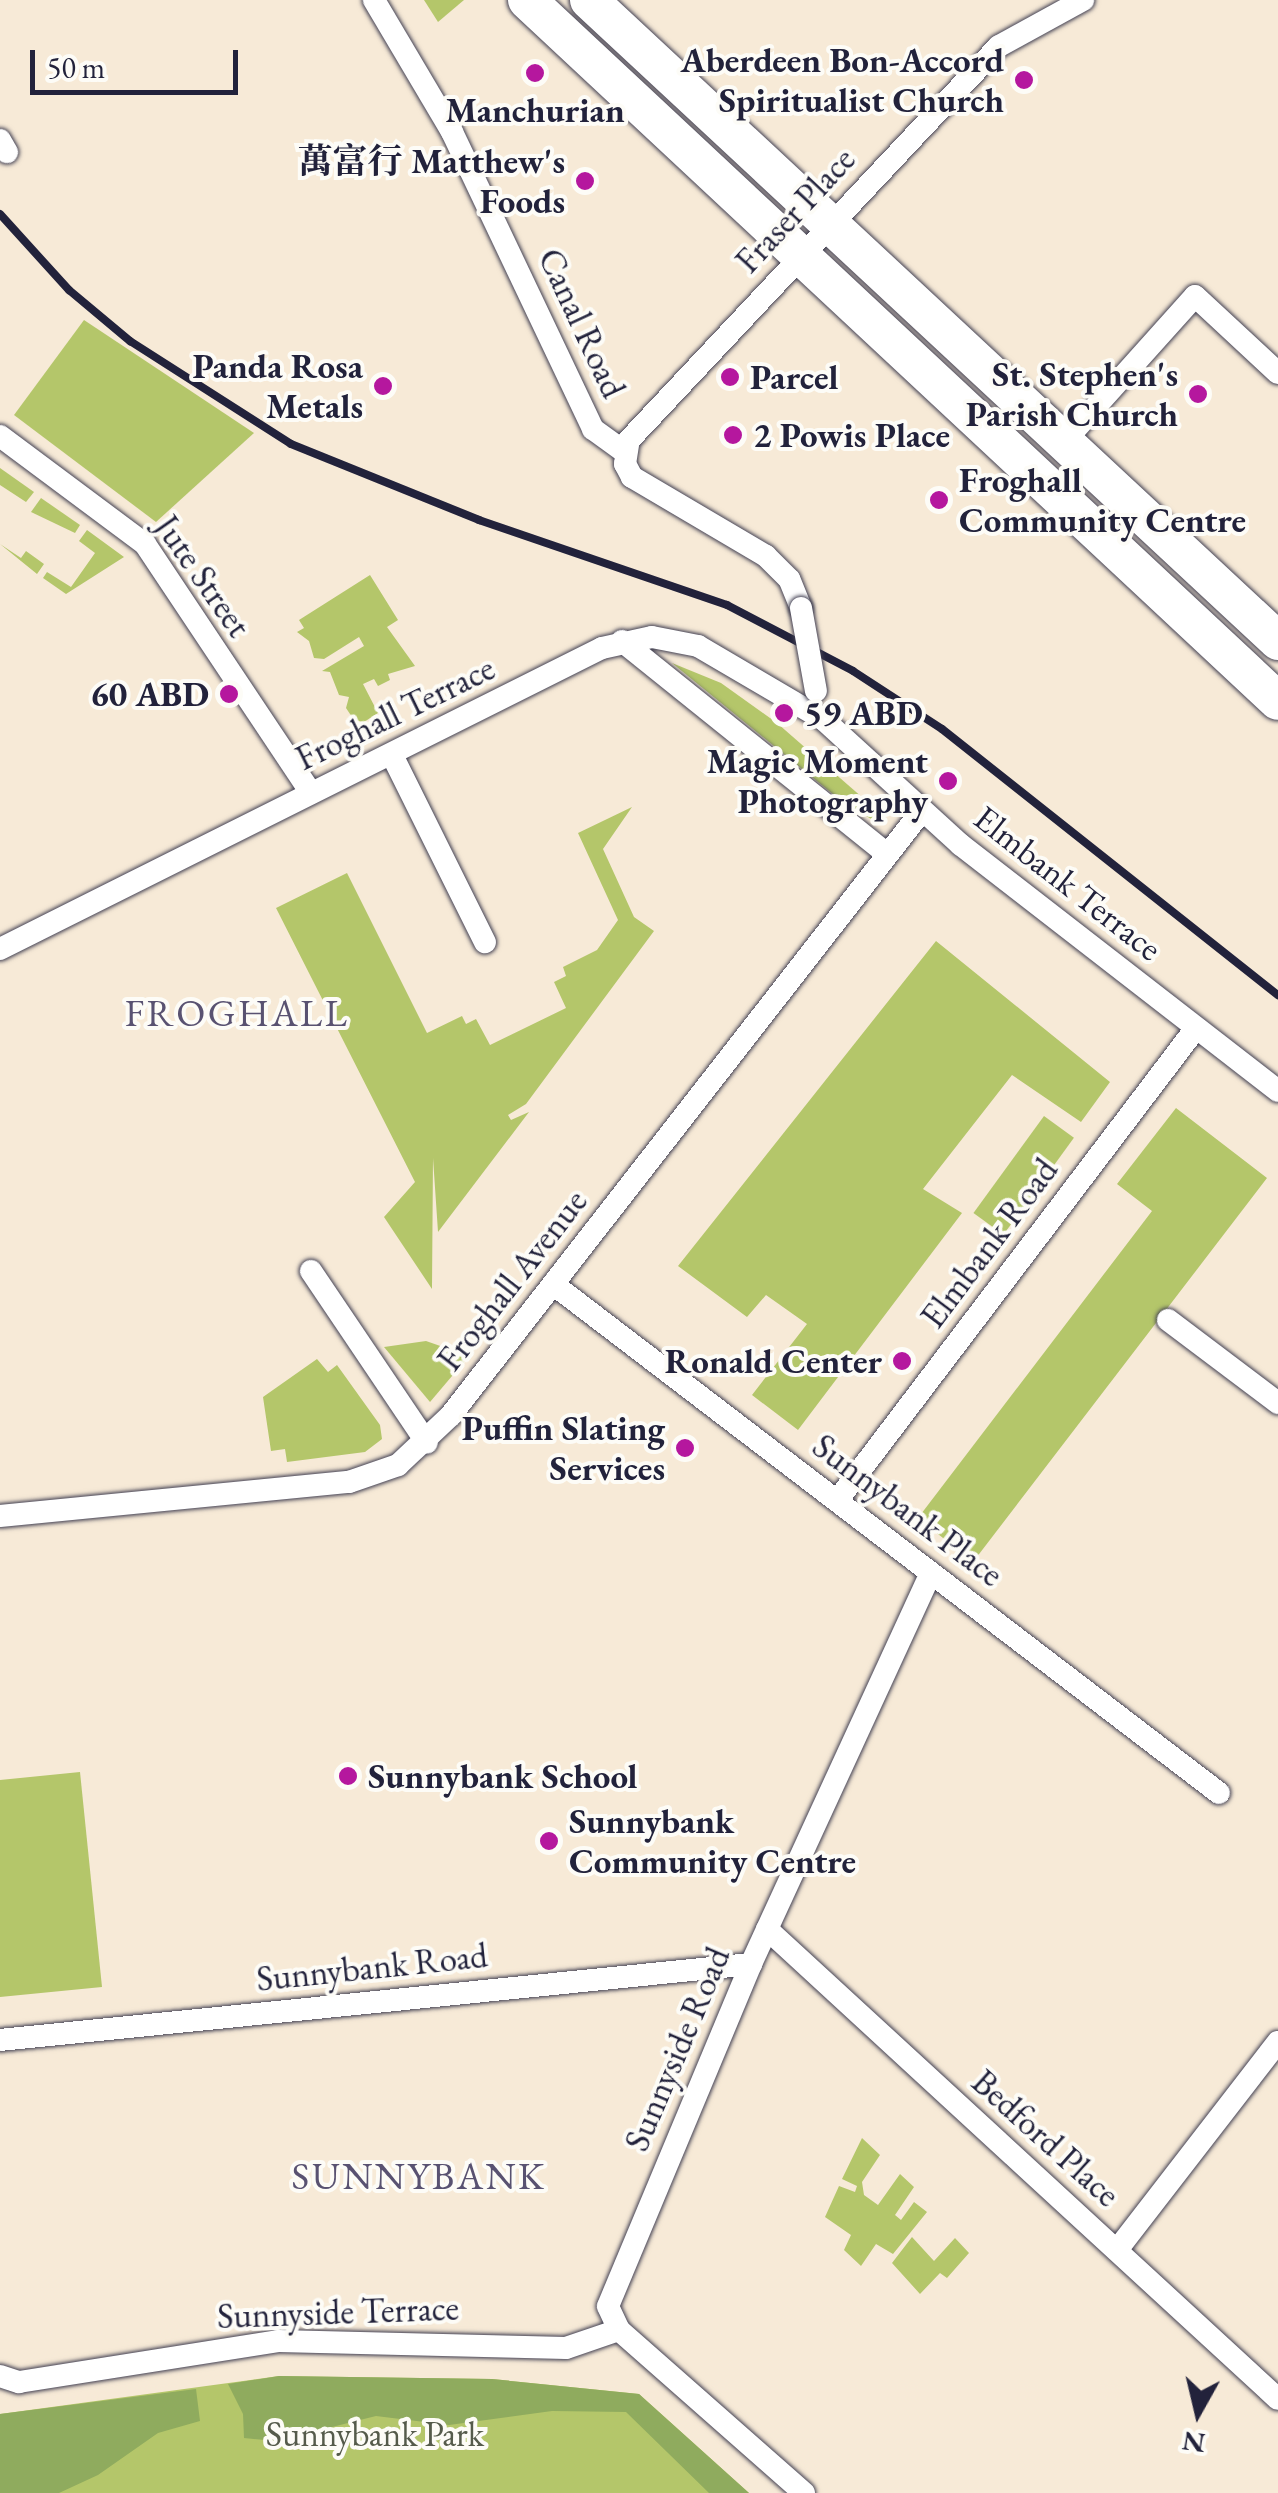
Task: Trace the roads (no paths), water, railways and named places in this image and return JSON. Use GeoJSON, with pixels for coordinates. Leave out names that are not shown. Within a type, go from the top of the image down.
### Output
{"type":"FeatureCollection","features":[{"type":"Feature","properties":{"kind":"main road"},"geometry":{"type":"LineString","coordinates":[[528,0],[1278,702]]}},
{"type":"Feature","properties":{"kind":"main road"},"geometry":{"type":"LineString","coordinates":[[596,3],[1278,642]]}},
{"type":"Feature","properties":{"kind":"street","name":"Canal Road"},"geometry":{"type":"LineString","coordinates":[[374,0],[452,132],[593,429],[625,452],[628,470],[642,486],[778,566],[801,608],[824,720]]}},
{"type":"Feature","properties":{"kind":"street","name":"Fraser Place"},"geometry":{"type":"LineString","coordinates":[[625,452],[646,416],[999,46],[1082,0]]}},
{"type":"Feature","properties":{"kind":"street"},"geometry":{"type":"LineString","coordinates":[[1064,442],[1195,296],[1278,374]]}},
{"type":"Feature","properties":{"kind":"street","name":"Jute Street"},"geometry":{"type":"LineString","coordinates":[[0,436],[145,544],[311,793]]}},
{"type":"Feature","properties":{"kind":"street","name":"Froghall Terrace"},"geometry":{"type":"LineString","coordinates":[[0,949],[622,641],[652,638],[698,646],[824,720]]}},
{"type":"Feature","properties":{"kind":"street"},"geometry":{"type":"LineString","coordinates":[[622,641],[888,854]]}},
{"type":"Feature","properties":{"kind":"street","name":"Elmbank Terrace"},"geometry":{"type":"LineString","coordinates":[[824,720],[921,812],[1278,1091]]}},
{"type":"Feature","properties":{"kind":"street"},"geometry":{"type":"LineString","coordinates":[[392,755],[486,942]]}},
{"type":"Feature","properties":{"kind":"street","name":"Froghall Avenue"},"geometry":{"type":"LineString","coordinates":[[0,1516],[349,1482],[398,1466],[427,1443],[921,812]]}},
{"type":"Feature","properties":{"kind":"street","name":"Elmbank Road"},"geometry":{"type":"LineString","coordinates":[[837,1500],[1196,1028]]}},
{"type":"Feature","properties":{"kind":"street"},"geometry":{"type":"LineString","coordinates":[[311,1271],[427,1443]]}},
{"type":"Feature","properties":{"kind":"street","name":"Sunnybank Place"},"geometry":{"type":"LineString","coordinates":[[553,1284],[1220,1793]]}},
{"type":"Feature","properties":{"kind":"street"},"geometry":{"type":"LineString","coordinates":[[1168,1320],[1278,1402]]}},
{"type":"Feature","properties":{"kind":"street","name":"Sunnyside Road"},"geometry":{"type":"LineString","coordinates":[[619,2330],[608,2306],[611,2293],[751,1964],[932,1573]]}},
{"type":"Feature","properties":{"kind":"street","name":"Bedford Place"},"geometry":{"type":"LineString","coordinates":[[767,1929],[1278,2398]]}},
{"type":"Feature","properties":{"kind":"street","name":"Sunnybank Road"},"geometry":{"type":"LineString","coordinates":[[0,2040],[751,1964]]}},
{"type":"Feature","properties":{"kind":"street"},"geometry":{"type":"LineString","coordinates":[[1117,2250],[1278,2042]]}},
{"type":"Feature","properties":{"kind":"street"},"geometry":{"type":"LineString","coordinates":[[619,2330],[804,2493]]}},
{"type":"Feature","properties":{"kind":"street","name":"Sunnyside Terrace"},"geometry":{"type":"LineString","coordinates":[[0,2376],[19,2382],[278,2342],[566,2348],[619,2330]]}},
{"type":"Feature","properties":{"kind":"railway"},"geometry":{"type":"LineString","coordinates":[[0,214],[69,290],[130,341],[291,444],[479,520],[727,605],[853,671],[942,729],[1278,995]]}},
{"type":"Feature","properties":{"kind":"place","name":"Manchurian"},"geometry":{"type":"Point","coordinates":[535,73]}},
{"type":"Feature","properties":{"kind":"place","name":"Aberdeen Bon-Accord Spiritualist Church"},"geometry":{"type":"Point","coordinates":[1024,80]}},
{"type":"Feature","properties":{"kind":"place","name":"萬富行 Matthew's Foods"},"geometry":{"type":"Point","coordinates":[585,181]}},
{"type":"Feature","properties":{"kind":"place","name":"Parcel"},"geometry":{"type":"Point","coordinates":[730,377]}},
{"type":"Feature","properties":{"kind":"place","name":"Panda Rosa Metals"},"geometry":{"type":"Point","coordinates":[383,386]}},
{"type":"Feature","properties":{"kind":"place","name":"St. Stephen's Parish Church"},"geometry":{"type":"Point","coordinates":[1198,394]}},
{"type":"Feature","properties":{"kind":"place","name":"2 Powis Place"},"geometry":{"type":"Point","coordinates":[733,435]}},
{"type":"Feature","properties":{"kind":"place","name":"Froghall Community Centre"},"geometry":{"type":"Point","coordinates":[939,500]}},
{"type":"Feature","properties":{"kind":"place","name":"60 ABD"},"geometry":{"type":"Point","coordinates":[229,694]}},
{"type":"Feature","properties":{"kind":"place","name":"59 ABD"},"geometry":{"type":"Point","coordinates":[784,713]}},
{"type":"Feature","properties":{"kind":"place","name":"Magic Moment Photography"},"geometry":{"type":"Point","coordinates":[948,781]}},
{"type":"Feature","properties":{"kind":"place","name":"Ronald Center"},"geometry":{"type":"Point","coordinates":[902,1361]}},
{"type":"Feature","properties":{"kind":"place","name":"Puffin Slating Services"},"geometry":{"type":"Point","coordinates":[685,1448]}},
{"type":"Feature","properties":{"kind":"place","name":"Sunnybank School"},"geometry":{"type":"Point","coordinates":[348,1776]}},
{"type":"Feature","properties":{"kind":"place","name":"Sunnybank Community Centre"},"geometry":{"type":"Point","coordinates":[549,1841]}},
{"type":"Feature","properties":{"kind":"district","name":"FROGHALL"},"geometry":{"type":"Point","coordinates":[237,1013]}},
{"type":"Feature","properties":{"kind":"district","name":"SUNNYBANK"},"geometry":{"type":"Point","coordinates":[419,2176]}},
{"type":"Feature","properties":{"kind":"park label","name":"Sunnybank Park"},"geometry":{"type":"Point","coordinates":[375,2434]}}]}
